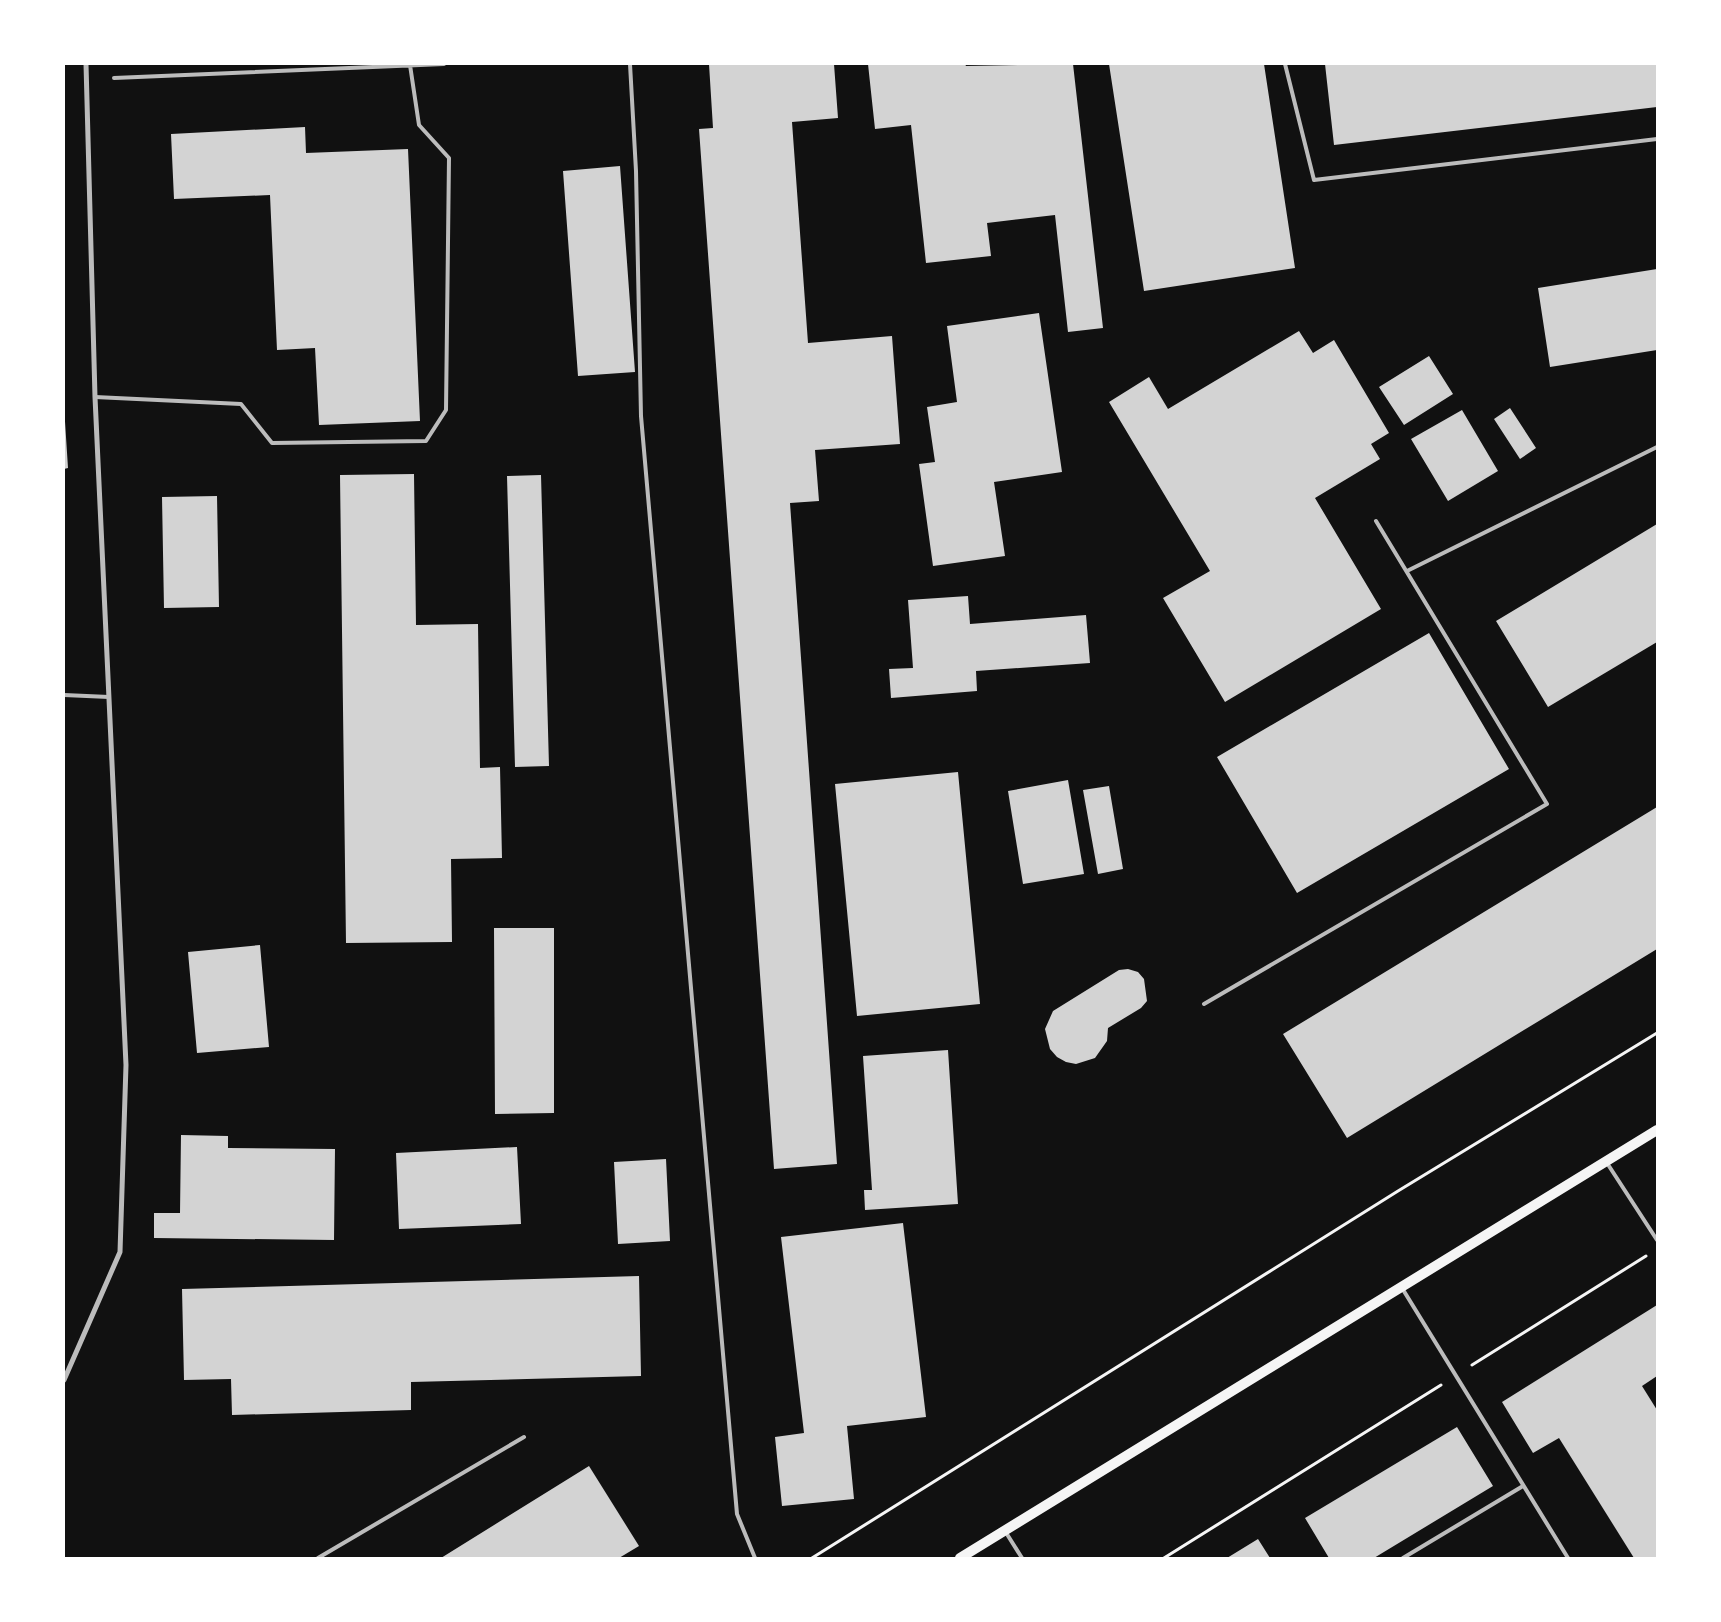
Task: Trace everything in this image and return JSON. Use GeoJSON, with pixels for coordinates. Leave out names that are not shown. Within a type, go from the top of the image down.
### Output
{"type":"FeatureCollection","features":[{"type":"Feature","properties":{"kind":"main road"},"geometry":{"type":"LineString","coordinates":[[960,1558],[1657,1130]]}},
{"type":"Feature","properties":{"kind":"street"},"geometry":{"type":"LineString","coordinates":[[64,1380],[120,1252],[126,1065],[95,397],[86,64]]}},
{"type":"Feature","properties":{"kind":"lane"},"geometry":{"type":"LineString","coordinates":[[314,64],[314,70]]}},
{"type":"Feature","properties":{"kind":"lane"},"geometry":{"type":"LineString","coordinates":[[114,78],[444,64]]}},
{"type":"Feature","properties":{"kind":"lane"},"geometry":{"type":"LineString","coordinates":[[630,64],[636,171],[641,416],[737,1514],[755,1558]]}},
{"type":"Feature","properties":{"kind":"lane"},"geometry":{"type":"LineString","coordinates":[[1285,64],[1314,180],[1657,139]]}},
{"type":"Feature","properties":{"kind":"lane"},"geometry":{"type":"LineString","coordinates":[[95,397],[241,404],[272,444],[426,441],[446,410],[448,158],[419,125],[410,65]]}},
{"type":"Feature","properties":{"kind":"lane"},"geometry":{"type":"LineString","coordinates":[[1407,571],[1657,448]]}},
{"type":"Feature","properties":{"kind":"lane"},"geometry":{"type":"LineString","coordinates":[[1204,1004],[1547,804],[1376,521]]}},
{"type":"Feature","properties":{"kind":"lane"},"geometry":{"type":"LineString","coordinates":[[64,695],[109,697]]}},
{"type":"Feature","properties":{"kind":"lane"},"geometry":{"type":"LineString","coordinates":[[1606,1161],[1657,1240]]}},
{"type":"Feature","properties":{"kind":"lane"},"geometry":{"type":"LineString","coordinates":[[1402,1288],[1454,1376],[1568,1558]]}},
{"type":"Feature","properties":{"kind":"lane"},"geometry":{"type":"LineString","coordinates":[[318,1558],[524,1437]]}},
{"type":"Feature","properties":{"kind":"lane"},"geometry":{"type":"LineString","coordinates":[[1403,1558],[1523,1486]]}},
{"type":"Feature","properties":{"kind":"lane"},"geometry":{"type":"LineString","coordinates":[[1005,1531],[1022,1558]]}},
{"type":"Feature","properties":{"kind":"path"},"geometry":{"type":"LineString","coordinates":[[812,1558],[1398,1191],[1657,1033]]}},
{"type":"Feature","properties":{"kind":"path"},"geometry":{"type":"LineString","coordinates":[[1164,1558],[1649,1254]]}},
{"type":"Feature","properties":{"kind":"building"},"geometry":{"type":"Polygon","coordinates":[[[709,64],[834,64],[838,118],[792,122],[808,343],[892,336],[900,444],[815,450],[819,501],[790,503],[837,1164],[774,1169],[699,129],[713,128],[709,64]]]}},
{"type":"Feature","properties":{"kind":"building"},"geometry":{"type":"Polygon","coordinates":[[[868,64],[965,64],[966,66],[1073,64],[1103,328],[1068,332],[1055,215],[987,223],[991,256],[926,263],[911,125],[875,129],[868,64]]]}},
{"type":"Feature","properties":{"kind":"building"},"geometry":{"type":"Polygon","coordinates":[[[1109,64],[1264,64],[1295,268],[1144,291],[1109,64]]]}},
{"type":"Feature","properties":{"kind":"building"},"geometry":{"type":"Polygon","coordinates":[[[1325,64],[1657,64],[1657,107],[1334,145],[1325,64]]]}},
{"type":"Feature","properties":{"kind":"building"},"geometry":{"type":"Polygon","coordinates":[[[305,127],[306,153],[408,149],[420,421],[319,425],[315,348],[277,350],[270,195],[174,199],[171,134],[305,127]]]}},
{"type":"Feature","properties":{"kind":"building"},"geometry":{"type":"Polygon","coordinates":[[[620,166],[635,372],[578,376],[563,171],[620,166]]]}},
{"type":"Feature","properties":{"kind":"building"},"geometry":{"type":"Polygon","coordinates":[[[1657,269],[1657,350],[1550,367],[1538,288],[1657,269]]]}},
{"type":"Feature","properties":{"kind":"building"},"geometry":{"type":"Polygon","coordinates":[[[1039,313],[1062,472],[994,482],[1005,556],[933,566],[919,464],[935,462],[927,407],[957,402],[947,326],[1039,313]]]}},
{"type":"Feature","properties":{"kind":"building"},"geometry":{"type":"Polygon","coordinates":[[[1299,331],[1313,353],[1334,340],[1389,433],[1371,444],[1380,459],[1315,498],[1381,609],[1225,702],[1163,598],[1210,571],[1109,402],[1149,377],[1168,409],[1299,331]]]}},
{"type":"Feature","properties":{"kind":"building"},"geometry":{"type":"Polygon","coordinates":[[[1429,356],[1453,394],[1404,425],[1379,387],[1429,356]]]}},
{"type":"Feature","properties":{"kind":"building"},"geometry":{"type":"Polygon","coordinates":[[[64,406],[68,468],[64,469],[64,406]]]}},
{"type":"Feature","properties":{"kind":"building"},"geometry":{"type":"Polygon","coordinates":[[[1510,408],[1536,448],[1520,459],[1494,419],[1510,408]]]}},
{"type":"Feature","properties":{"kind":"building"},"geometry":{"type":"Polygon","coordinates":[[[1462,410],[1498,471],[1448,501],[1411,439],[1462,410]]]}},
{"type":"Feature","properties":{"kind":"building"},"geometry":{"type":"Polygon","coordinates":[[[414,474],[416,625],[478,624],[480,768],[500,767],[502,858],[451,859],[452,942],[346,943],[340,475],[414,474]]]}},
{"type":"Feature","properties":{"kind":"building"},"geometry":{"type":"Polygon","coordinates":[[[541,475],[549,766],[515,767],[507,476],[541,475]]]}},
{"type":"Feature","properties":{"kind":"building"},"geometry":{"type":"Polygon","coordinates":[[[217,496],[219,607],[164,608],[162,497],[217,496]]]}},
{"type":"Feature","properties":{"kind":"building"},"geometry":{"type":"Polygon","coordinates":[[[1657,524],[1657,642],[1548,707],[1496,621],[1657,524]]]}},
{"type":"Feature","properties":{"kind":"building"},"geometry":{"type":"Polygon","coordinates":[[[968,596],[970,624],[1086,615],[1090,663],[976,671],[977,691],[891,698],[889,669],[913,668],[908,600],[968,596]]]}},
{"type":"Feature","properties":{"kind":"building"},"geometry":{"type":"Polygon","coordinates":[[[1429,633],[1509,769],[1297,893],[1217,757],[1429,633]]]}},
{"type":"Feature","properties":{"kind":"building"},"geometry":{"type":"Polygon","coordinates":[[[958,772],[980,1004],[857,1016],[835,784],[958,772]]]}},
{"type":"Feature","properties":{"kind":"building"},"geometry":{"type":"Polygon","coordinates":[[[1068,780],[1084,874],[1023,884],[1008,791],[1068,780]]]}},
{"type":"Feature","properties":{"kind":"building"},"geometry":{"type":"Polygon","coordinates":[[[1109,786],[1123,869],[1098,874],[1083,790],[1109,786]]]}},
{"type":"Feature","properties":{"kind":"building"},"geometry":{"type":"Polygon","coordinates":[[[1657,807],[1657,949],[1347,1138],[1283,1034],[1657,807]]]}},
{"type":"Feature","properties":{"kind":"building"},"geometry":{"type":"Polygon","coordinates":[[[494,928],[554,928],[554,1113],[495,1114],[494,928]]]}},
{"type":"Feature","properties":{"kind":"building"},"geometry":{"type":"Polygon","coordinates":[[[260,945],[269,1047],[197,1053],[188,952],[260,945]]]}},
{"type":"Feature","properties":{"kind":"building"},"geometry":{"type":"Polygon","coordinates":[[[1128,969],[1138,972],[1144,979],[1147,1001],[1141,1008],[1108,1028],[1107,1041],[1095,1058],[1076,1064],[1066,1062],[1057,1057],[1050,1049],[1045,1029],[1053,1011],[1119,970],[1128,969]]]}},
{"type":"Feature","properties":{"kind":"building"},"geometry":{"type":"Polygon","coordinates":[[[948,1050],[958,1204],[865,1210],[864,1190],[872,1190],[863,1056],[948,1050]]]}},
{"type":"Feature","properties":{"kind":"building"},"geometry":{"type":"Polygon","coordinates":[[[181,1135],[228,1136],[228,1148],[335,1149],[334,1240],[154,1238],[154,1213],[180,1213],[181,1135]]]}},
{"type":"Feature","properties":{"kind":"building"},"geometry":{"type":"Polygon","coordinates":[[[517,1147],[521,1224],[399,1229],[396,1153],[517,1147]]]}},
{"type":"Feature","properties":{"kind":"building"},"geometry":{"type":"Polygon","coordinates":[[[666,1159],[670,1241],[618,1244],[614,1162],[666,1159]]]}},
{"type":"Feature","properties":{"kind":"building"},"geometry":{"type":"Polygon","coordinates":[[[903,1223],[926,1417],[847,1426],[854,1499],[782,1506],[775,1437],[804,1433],[781,1237],[903,1223]]]}},
{"type":"Feature","properties":{"kind":"building"},"geometry":{"type":"Polygon","coordinates":[[[639,1276],[641,1376],[411,1382],[411,1410],[232,1415],[231,1379],[184,1380],[182,1289],[639,1276]]]}},
{"type":"Feature","properties":{"kind":"building"},"geometry":{"type":"Polygon","coordinates":[[[1657,1305],[1657,1376],[1642,1386],[1657,1410],[1657,1558],[1634,1558],[1559,1438],[1533,1453],[1502,1402],[1657,1305]]]}},
{"type":"Feature","properties":{"kind":"building"},"geometry":{"type":"Polygon","coordinates":[[[1457,1427],[1493,1486],[1374,1558],[1329,1558],[1305,1518],[1457,1427]]]}},
{"type":"Feature","properties":{"kind":"building"},"geometry":{"type":"Polygon","coordinates":[[[589,1466],[639,1546],[619,1558],[441,1558],[589,1466]]]}},
{"type":"Feature","properties":{"kind":"building"},"geometry":{"type":"Polygon","coordinates":[[[1258,1539],[1270,1558],[1227,1558],[1258,1539]]]}}]}
